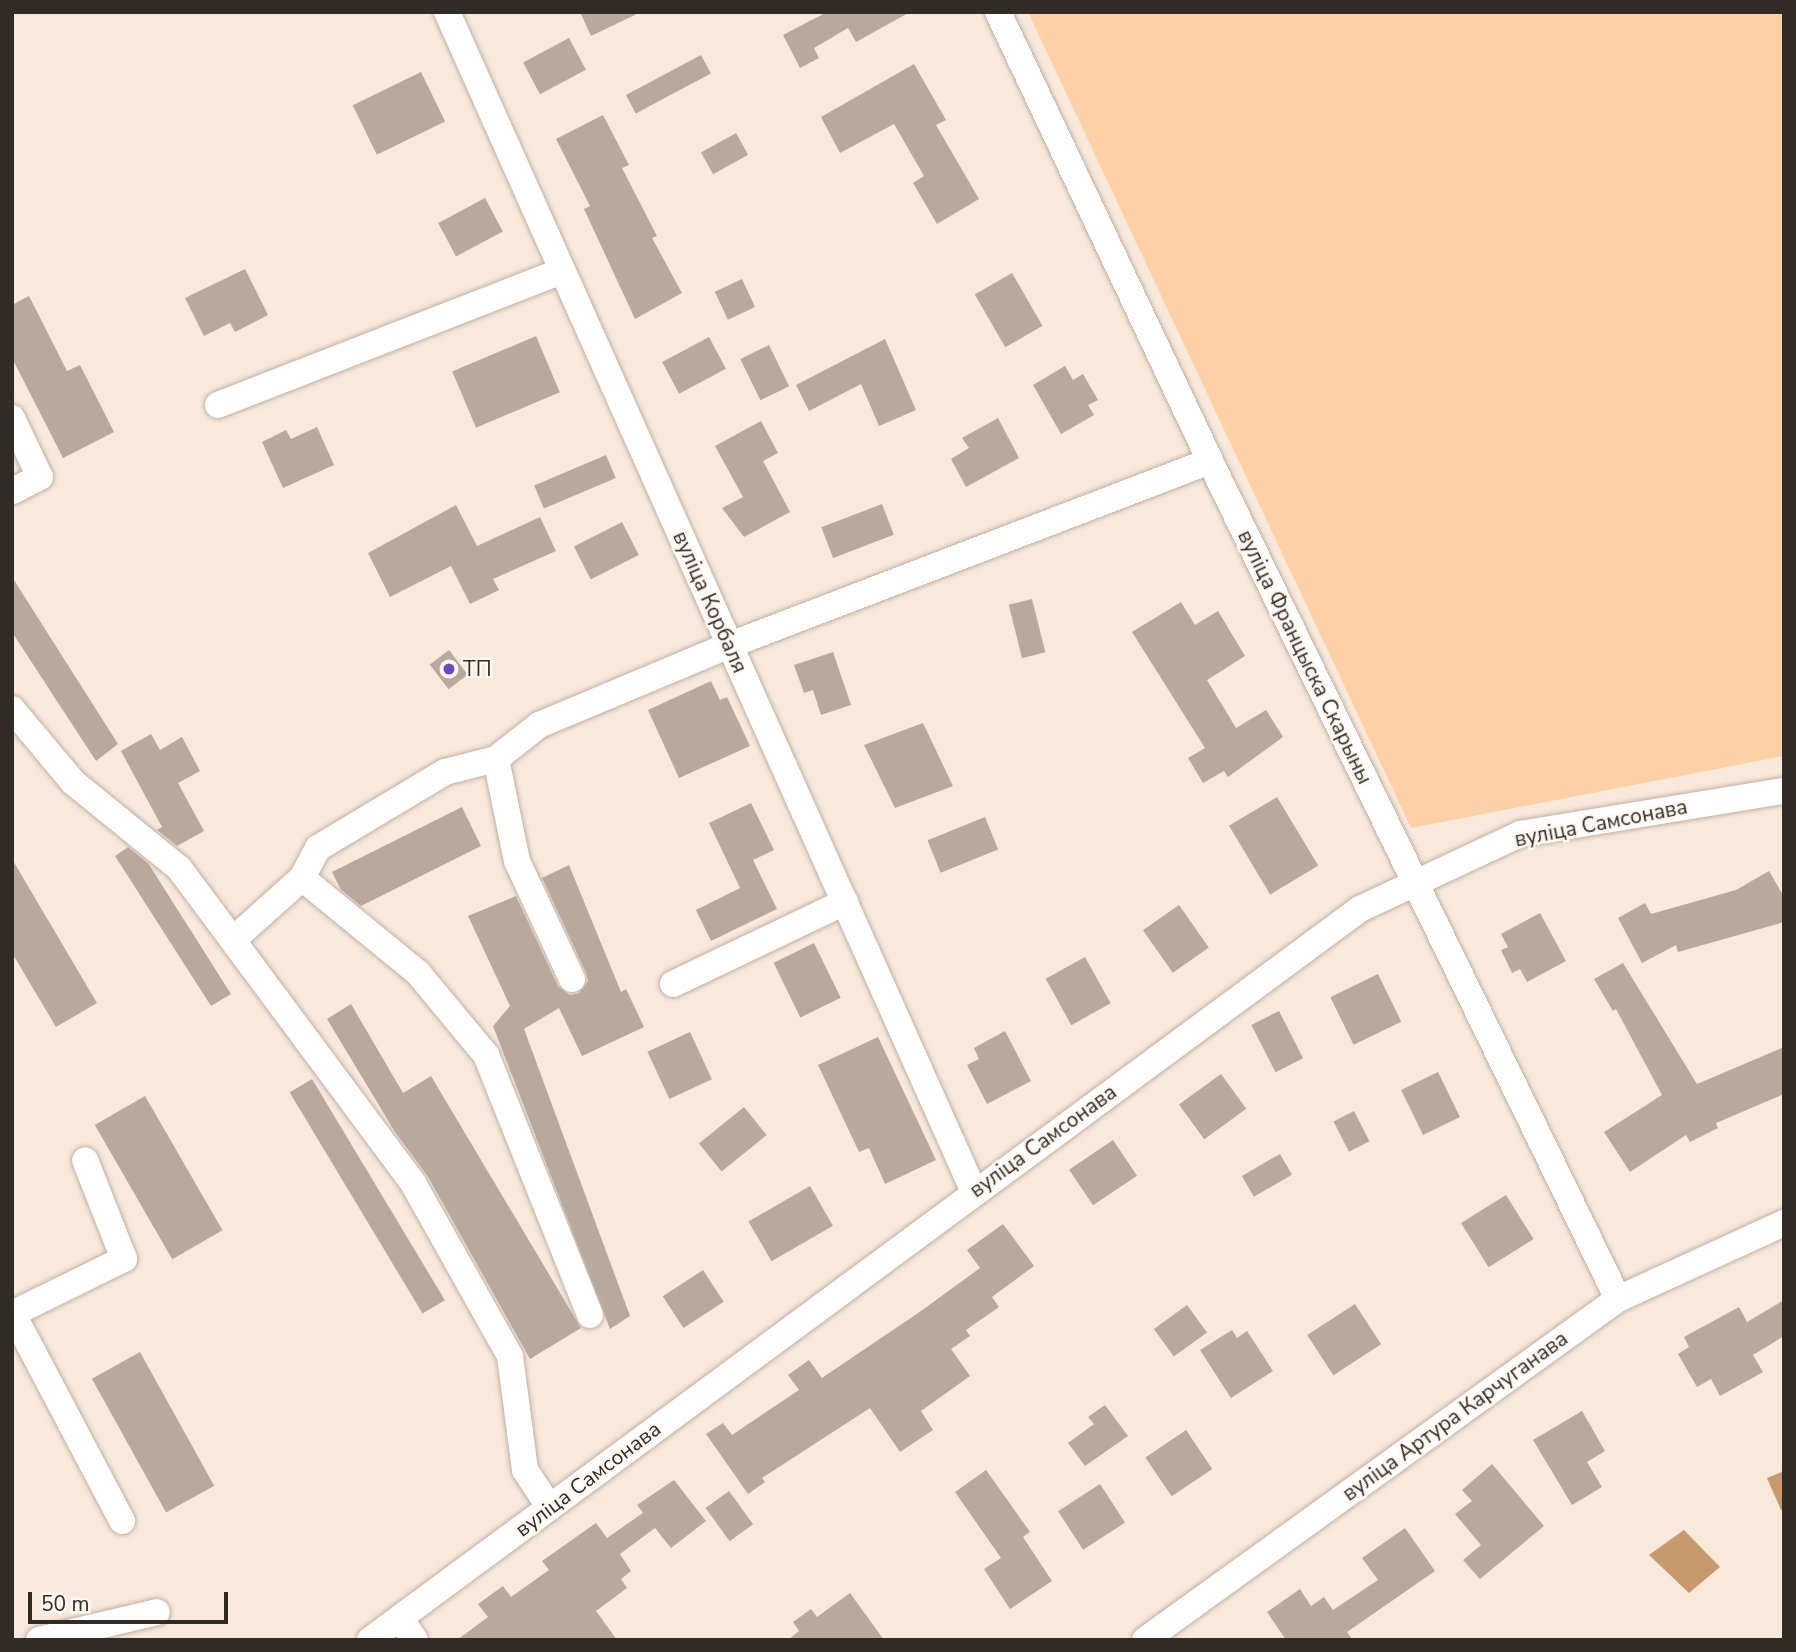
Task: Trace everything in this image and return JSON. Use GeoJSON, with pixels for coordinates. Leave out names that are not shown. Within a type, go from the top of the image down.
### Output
{"type":"FeatureCollection","features":[{"type":"Feature","properties":{"kind":"street","name":"вуліца Корбаля"},"geometry":{"type":"LineString","coordinates":[[447,12],[974,1192]]}},
{"type":"Feature","properties":{"kind":"street","name":"вуліца Францыска Скарыны"},"geometry":{"type":"LineString","coordinates":[[998,12],[1210,461],[1618,1299]]}},
{"type":"Feature","properties":{"kind":"street"},"geometry":{"type":"LineString","coordinates":[[218,405],[561,271]]}},
{"type":"Feature","properties":{"kind":"street"},"geometry":{"type":"LineString","coordinates":[[12,418],[40,477],[12,491]]}},
{"type":"Feature","properties":{"kind":"street"},"geometry":{"type":"LineString","coordinates":[[234,939],[302,878],[318,848],[445,772],[496,759],[539,725],[730,645],[1210,461]]}},
{"type":"Feature","properties":{"kind":"street"},"geometry":{"type":"LineString","coordinates":[[12,709],[73,782],[179,868],[414,1185],[510,1356],[525,1470],[550,1508]]}},
{"type":"Feature","properties":{"kind":"street"},"geometry":{"type":"LineString","coordinates":[[496,759],[517,861],[572,979]]}},
{"type":"Feature","properties":{"kind":"street","name":"вуліца Самсонава"},"geometry":{"type":"LineString","coordinates":[[370,1640],[1360,909],[1413,881],[1520,834],[1784,791]]}},
{"type":"Feature","properties":{"kind":"street"},"geometry":{"type":"LineString","coordinates":[[302,878],[418,973],[486,1055],[590,1315]]}},
{"type":"Feature","properties":{"kind":"street"},"geometry":{"type":"LineString","coordinates":[[673,984],[845,902]]}},
{"type":"Feature","properties":{"kind":"street"},"geometry":{"type":"LineString","coordinates":[[85,1160],[124,1259],[13,1314],[122,1521]]}},
{"type":"Feature","properties":{"kind":"street","name":"вуліца Артура Карчуганава"},"geometry":{"type":"LineString","coordinates":[[1145,1640],[1618,1299],[1784,1223]]}},
{"type":"Feature","properties":{"kind":"street"},"geometry":{"type":"LineString","coordinates":[[39,1640],[157,1612]]}},
{"type":"Feature","properties":{"kind":"street"},"geometry":{"type":"LineString","coordinates":[[400,1618],[415,1640]]}},
{"type":"Feature","properties":{"kind":"shaded area"},"geometry":{"type":"Polygon","coordinates":[[[1028,12],[1784,12],[1784,756],[1411,828],[1028,12]]]}},
{"type":"Feature","properties":{"kind":"shaded area"},"geometry":{"type":"Polygon","coordinates":[[[1784,1471],[1784,1508],[1781,1510],[1767,1478],[1784,1471]]]}},
{"type":"Feature","properties":{"kind":"shaded area"},"geometry":{"type":"Polygon","coordinates":[[[1684,1530],[1720,1567],[1689,1593],[1649,1555],[1684,1530]]]}},
{"type":"Feature","properties":{"kind":"building"},"geometry":{"type":"Polygon","coordinates":[[[580,12],[641,12],[591,36],[580,12]]]}},
{"type":"Feature","properties":{"kind":"building"},"geometry":{"type":"Polygon","coordinates":[[[827,12],[910,12],[856,42],[848,28],[814,48],[819,58],[800,68],[783,35],[827,12]]]}},
{"type":"Feature","properties":{"kind":"building"},"geometry":{"type":"Polygon","coordinates":[[[569,38],[586,70],[540,94],[523,62],[569,38]]]}},
{"type":"Feature","properties":{"kind":"building"},"geometry":{"type":"Polygon","coordinates":[[[701,55],[711,74],[636,113],[626,95],[701,55]]]}},
{"type":"Feature","properties":{"kind":"building"},"geometry":{"type":"Polygon","coordinates":[[[914,64],[946,120],[936,125],[979,199],[937,224],[913,183],[924,176],[894,124],[840,153],[821,117],[914,64]]]}},
{"type":"Feature","properties":{"kind":"building"},"geometry":{"type":"Polygon","coordinates":[[[421,72],[445,121],[377,155],[353,105],[421,72]]]}},
{"type":"Feature","properties":{"kind":"building"},"geometry":{"type":"Polygon","coordinates":[[[603,115],[629,165],[622,168],[657,236],[652,238],[682,293],[635,319],[584,209],[590,206],[556,139],[603,115]]]}},
{"type":"Feature","properties":{"kind":"building"},"geometry":{"type":"Polygon","coordinates":[[[736,133],[748,155],[713,174],[701,152],[736,133]]]}},
{"type":"Feature","properties":{"kind":"building"},"geometry":{"type":"Polygon","coordinates":[[[485,198],[503,232],[456,256],[438,223],[485,198]]]}},
{"type":"Feature","properties":{"kind":"building"},"geometry":{"type":"Polygon","coordinates":[[[245,269],[268,315],[235,332],[230,323],[204,336],[185,298],[245,269]]]}},
{"type":"Feature","properties":{"kind":"building"},"geometry":{"type":"Polygon","coordinates":[[[1012,273],[1042,326],[1005,347],[975,294],[1012,273]]]}},
{"type":"Feature","properties":{"kind":"building"},"geometry":{"type":"Polygon","coordinates":[[[742,279],[755,307],[728,320],[715,292],[742,279]]]}},
{"type":"Feature","properties":{"kind":"building"},"geometry":{"type":"Polygon","coordinates":[[[29,296],[67,371],[80,365],[114,432],[63,458],[12,358],[12,305],[29,296]]]}},
{"type":"Feature","properties":{"kind":"building"},"geometry":{"type":"Polygon","coordinates":[[[536,336],[560,392],[476,428],[452,372],[536,336]]]}},
{"type":"Feature","properties":{"kind":"building"},"geometry":{"type":"Polygon","coordinates":[[[709,337],[726,369],[679,394],[662,362],[709,337]]]}},
{"type":"Feature","properties":{"kind":"building"},"geometry":{"type":"Polygon","coordinates":[[[885,339],[916,410],[879,426],[861,384],[809,411],[796,385],[885,339]]]}},
{"type":"Feature","properties":{"kind":"building"},"geometry":{"type":"Polygon","coordinates":[[[769,345],[789,386],[760,400],[740,359],[769,345]]]}},
{"type":"Feature","properties":{"kind":"building"},"geometry":{"type":"Polygon","coordinates":[[[1065,366],[1073,380],[1083,374],[1098,400],[1088,405],[1094,415],[1061,434],[1033,385],[1065,366]]]}},
{"type":"Feature","properties":{"kind":"building"},"geometry":{"type":"Polygon","coordinates":[[[998,418],[1019,458],[966,487],[951,459],[969,448],[962,438],[998,418]]]}},
{"type":"Feature","properties":{"kind":"building"},"geometry":{"type":"Polygon","coordinates":[[[761,421],[778,453],[763,461],[790,512],[744,537],[722,508],[743,497],[715,446],[761,421]]]}},
{"type":"Feature","properties":{"kind":"building"},"geometry":{"type":"Polygon","coordinates":[[[317,427],[334,465],[283,488],[262,442],[286,430],[291,439],[317,427]]]}},
{"type":"Feature","properties":{"kind":"building"},"geometry":{"type":"Polygon","coordinates":[[[606,455],[616,478],[544,508],[534,485],[606,455]]]}},
{"type":"Feature","properties":{"kind":"building"},"geometry":{"type":"Polygon","coordinates":[[[882,504],[894,535],[833,558],[821,527],[882,504]]]}},
{"type":"Feature","properties":{"kind":"building"},"geometry":{"type":"Polygon","coordinates":[[[456,505],[477,546],[540,517],[556,551],[493,579],[499,590],[470,604],[451,566],[390,597],[368,553],[456,505]]]}},
{"type":"Feature","properties":{"kind":"building"},"geometry":{"type":"Polygon","coordinates":[[[622,522],[639,555],[591,579],[574,547],[622,522]]]}},
{"type":"Feature","properties":{"kind":"building"},"geometry":{"type":"Polygon","coordinates":[[[12,577],[118,744],[96,761],[12,632],[12,577]]]}},
{"type":"Feature","properties":{"kind":"building"},"geometry":{"type":"Polygon","coordinates":[[[1032,599],[1045,652],[1022,658],[1009,605],[1032,599]]]}},
{"type":"Feature","properties":{"kind":"building"},"geometry":{"type":"Polygon","coordinates":[[[1181,602],[1195,625],[1218,611],[1245,656],[1207,680],[1236,728],[1266,710],[1283,737],[1228,777],[1224,771],[1203,783],[1188,758],[1205,748],[1132,632],[1181,602]]]}},
{"type":"Feature","properties":{"kind":"building","name":"ТП"},"geometry":{"type":"Polygon","coordinates":[[[449,650],[468,675],[448,689],[430,664],[449,650]]]}},
{"type":"Feature","properties":{"kind":"building"},"geometry":{"type":"Polygon","coordinates":[[[833,652],[851,705],[821,715],[813,690],[804,693],[794,665],[833,652]]]}},
{"type":"Feature","properties":{"kind":"building"},"geometry":{"type":"Polygon","coordinates":[[[711,681],[720,700],[727,697],[750,746],[679,778],[648,710],[711,681]]]}},
{"type":"Feature","properties":{"kind":"building"},"geometry":{"type":"Polygon","coordinates":[[[923,723],[953,786],[895,808],[864,745],[923,723]]]}},
{"type":"Feature","properties":{"kind":"building"},"geometry":{"type":"Polygon","coordinates":[[[151,734],[160,750],[182,737],[200,771],[178,783],[204,831],[177,846],[157,830],[162,827],[121,751],[151,734]]]}},
{"type":"Feature","properties":{"kind":"building"},"geometry":{"type":"Polygon","coordinates":[[[1277,797],[1318,866],[1270,894],[1229,826],[1277,797]]]}},
{"type":"Feature","properties":{"kind":"building"},"geometry":{"type":"Polygon","coordinates":[[[751,803],[774,850],[753,860],[777,909],[711,941],[696,910],[740,888],[709,823],[751,803]]]}},
{"type":"Feature","properties":{"kind":"building"},"geometry":{"type":"Polygon","coordinates":[[[462,807],[481,846],[361,906],[341,890],[332,872],[462,807]]]}},
{"type":"Feature","properties":{"kind":"building"},"geometry":{"type":"Polygon","coordinates":[[[985,817],[998,849],[941,873],[928,840],[985,817]]]}},
{"type":"Feature","properties":{"kind":"building"},"geometry":{"type":"Polygon","coordinates":[[[128,847],[148,863],[231,994],[211,1006],[115,856],[128,847]]]}},
{"type":"Feature","properties":{"kind":"building"},"geometry":{"type":"Polygon","coordinates":[[[12,859],[97,1003],[56,1027],[12,953],[12,859]]]}},
{"type":"Feature","properties":{"kind":"building"},"geometry":{"type":"Polygon","coordinates":[[[569,865],[621,992],[626,989],[644,1027],[582,1056],[559,1008],[524,1029],[630,1316],[610,1329],[493,1026],[510,1006],[468,916],[516,896],[558,986],[570,995],[579,993],[588,981],[586,973],[542,878],[569,865]]]}},
{"type":"Feature","properties":{"kind":"building"},"geometry":{"type":"Polygon","coordinates":[[[1769,871],[1784,897],[1784,922],[1678,952],[1676,945],[1642,963],[1618,918],[1645,903],[1651,914],[1736,890],[1769,871]]]}},
{"type":"Feature","properties":{"kind":"building"},"geometry":{"type":"Polygon","coordinates":[[[1179,905],[1209,948],[1173,973],[1143,930],[1179,905]]]}},
{"type":"Feature","properties":{"kind":"building"},"geometry":{"type":"Polygon","coordinates":[[[1540,913],[1566,961],[1527,982],[1520,969],[1512,973],[1501,950],[1508,947],[1501,934],[1540,913]]]}},
{"type":"Feature","properties":{"kind":"building"},"geometry":{"type":"Polygon","coordinates":[[[814,943],[841,998],[800,1018],[774,963],[814,943]]]}},
{"type":"Feature","properties":{"kind":"building"},"geometry":{"type":"Polygon","coordinates":[[[1085,957],[1111,1003],[1071,1025],[1046,979],[1085,957]]]}},
{"type":"Feature","properties":{"kind":"building"},"geometry":{"type":"Polygon","coordinates":[[[1623,963],[1697,1084],[1784,1047],[1784,1094],[1716,1123],[1718,1128],[1690,1142],[1686,1135],[1630,1172],[1604,1132],[1662,1095],[1616,1009],[1613,1011],[1594,979],[1623,963]]]}},
{"type":"Feature","properties":{"kind":"building"},"geometry":{"type":"Polygon","coordinates":[[[1378,974],[1401,1022],[1354,1045],[1330,997],[1378,974]]]}},
{"type":"Feature","properties":{"kind":"building"},"geometry":{"type":"Polygon","coordinates":[[[351,1004],[403,1093],[431,1076],[581,1328],[530,1359],[428,1177],[395,1132],[327,1019],[351,1004]]]}},
{"type":"Feature","properties":{"kind":"building"},"geometry":{"type":"Polygon","coordinates":[[[1279,1011],[1303,1058],[1275,1072],[1251,1025],[1279,1011]]]}},
{"type":"Feature","properties":{"kind":"building"},"geometry":{"type":"Polygon","coordinates":[[[1005,1031],[1031,1081],[987,1104],[967,1065],[979,1059],[974,1048],[1005,1031]]]}},
{"type":"Feature","properties":{"kind":"building"},"geometry":{"type":"Polygon","coordinates":[[[690,1032],[712,1079],[669,1099],[647,1052],[690,1032]]]}},
{"type":"Feature","properties":{"kind":"building"},"geometry":{"type":"Polygon","coordinates":[[[878,1037],[936,1160],[885,1184],[869,1148],[859,1152],[818,1065],[878,1037]]]}},
{"type":"Feature","properties":{"kind":"building"},"geometry":{"type":"Polygon","coordinates":[[[1438,1072],[1460,1117],[1423,1135],[1401,1090],[1438,1072]]]}},
{"type":"Feature","properties":{"kind":"building"},"geometry":{"type":"Polygon","coordinates":[[[1221,1074],[1246,1109],[1204,1139],[1179,1105],[1221,1074]]]}},
{"type":"Feature","properties":{"kind":"building"},"geometry":{"type":"Polygon","coordinates":[[[312,1079],[445,1300],[423,1314],[290,1092],[312,1079]]]}},
{"type":"Feature","properties":{"kind":"building"},"geometry":{"type":"Polygon","coordinates":[[[145,1096],[222,1230],[172,1259],[95,1125],[145,1096]]]}},
{"type":"Feature","properties":{"kind":"building"},"geometry":{"type":"Polygon","coordinates":[[[744,1107],[767,1135],[722,1171],[699,1144],[744,1107]]]}},
{"type":"Feature","properties":{"kind":"building"},"geometry":{"type":"Polygon","coordinates":[[[1354,1111],[1369,1141],[1349,1152],[1334,1121],[1354,1111]]]}},
{"type":"Feature","properties":{"kind":"building"},"geometry":{"type":"Polygon","coordinates":[[[1113,1140],[1137,1176],[1093,1205],[1069,1170],[1113,1140]]]}},
{"type":"Feature","properties":{"kind":"building"},"geometry":{"type":"Polygon","coordinates":[[[1280,1154],[1292,1175],[1254,1197],[1242,1176],[1280,1154]]]}},
{"type":"Feature","properties":{"kind":"building"},"geometry":{"type":"Polygon","coordinates":[[[810,1186],[833,1226],[772,1261],[749,1222],[810,1186]]]}},
{"type":"Feature","properties":{"kind":"building"},"geometry":{"type":"Polygon","coordinates":[[[1506,1195],[1534,1239],[1489,1267],[1461,1223],[1506,1195]]]}},
{"type":"Feature","properties":{"kind":"building"},"geometry":{"type":"Polygon","coordinates":[[[1003,1224],[1034,1266],[992,1297],[999,1307],[966,1330],[970,1336],[951,1349],[970,1376],[921,1411],[933,1430],[900,1452],[870,1408],[762,1478],[765,1482],[748,1494],[706,1434],[723,1423],[732,1435],[799,1390],[788,1375],[809,1360],[822,1378],[921,1311],[980,1268],[967,1250],[1003,1224]]]}},
{"type":"Feature","properties":{"kind":"building"},"geometry":{"type":"Polygon","coordinates":[[[703,1270],[724,1302],[683,1328],[663,1296],[703,1270]]]}},
{"type":"Feature","properties":{"kind":"building"},"geometry":{"type":"Polygon","coordinates":[[[1784,1300],[1784,1336],[1753,1355],[1763,1372],[1720,1396],[1711,1379],[1697,1387],[1678,1354],[1689,1347],[1684,1337],[1739,1307],[1747,1322],[1784,1300]]]}},
{"type":"Feature","properties":{"kind":"building"},"geometry":{"type":"Polygon","coordinates":[[[1355,1304],[1381,1344],[1333,1375],[1307,1335],[1355,1304]]]}},
{"type":"Feature","properties":{"kind":"building"},"geometry":{"type":"Polygon","coordinates":[[[1187,1305],[1207,1333],[1174,1357],[1154,1329],[1187,1305]]]}},
{"type":"Feature","properties":{"kind":"building"},"geometry":{"type":"Polygon","coordinates":[[[1232,1330],[1237,1338],[1247,1331],[1273,1371],[1231,1398],[1200,1350],[1232,1330]]]}},
{"type":"Feature","properties":{"kind":"building"},"geometry":{"type":"Polygon","coordinates":[[[140,1352],[214,1486],[166,1512],[92,1379],[140,1352]]]}},
{"type":"Feature","properties":{"kind":"building"},"geometry":{"type":"Polygon","coordinates":[[[1105,1405],[1128,1436],[1085,1466],[1068,1443],[1094,1424],[1088,1417],[1105,1405]]]}},
{"type":"Feature","properties":{"kind":"building"},"geometry":{"type":"Polygon","coordinates":[[[1582,1411],[1605,1451],[1587,1462],[1602,1487],[1572,1505],[1533,1440],[1582,1411]]]}},
{"type":"Feature","properties":{"kind":"building"},"geometry":{"type":"Polygon","coordinates":[[[1186,1430],[1212,1469],[1172,1496],[1145,1457],[1186,1430]]]}},
{"type":"Feature","properties":{"kind":"building"},"geometry":{"type":"Polygon","coordinates":[[[1492,1464],[1544,1526],[1480,1579],[1463,1560],[1481,1545],[1455,1514],[1472,1501],[1462,1490],[1492,1464]]]}},
{"type":"Feature","properties":{"kind":"building"},"geometry":{"type":"Polygon","coordinates":[[[986,1470],[1030,1532],[1023,1537],[1052,1581],[1010,1609],[984,1569],[1001,1558],[955,1492],[986,1470]]]}},
{"type":"Feature","properties":{"kind":"building"},"geometry":{"type":"Polygon","coordinates":[[[674,1480],[706,1521],[671,1548],[655,1528],[620,1554],[631,1571],[621,1579],[627,1588],[596,1611],[617,1640],[457,1640],[488,1617],[478,1604],[503,1586],[511,1597],[549,1570],[542,1561],[596,1523],[607,1538],[643,1513],[637,1505],[674,1480]]]}},
{"type":"Feature","properties":{"kind":"building"},"geometry":{"type":"Polygon","coordinates":[[[1100,1484],[1125,1523],[1083,1550],[1058,1511],[1100,1484]]]}},
{"type":"Feature","properties":{"kind":"building"},"geometry":{"type":"Polygon","coordinates":[[[729,1491],[753,1524],[730,1541],[706,1508],[729,1491]]]}},
{"type":"Feature","properties":{"kind":"building"},"geometry":{"type":"Polygon","coordinates":[[[1405,1528],[1435,1571],[1347,1632],[1353,1640],[1286,1640],[1267,1612],[1300,1589],[1311,1606],[1324,1597],[1333,1610],[1378,1580],[1362,1558],[1405,1528]]]}},
{"type":"Feature","properties":{"kind":"building"},"geometry":{"type":"Polygon","coordinates":[[[850,1593],[884,1640],[788,1640],[799,1631],[793,1622],[811,1609],[817,1617],[850,1593]]]}},
{"type":"Feature","properties":{"kind":"place","name":"ТП"},"geometry":{"type":"Point","coordinates":[449,669]}}]}
